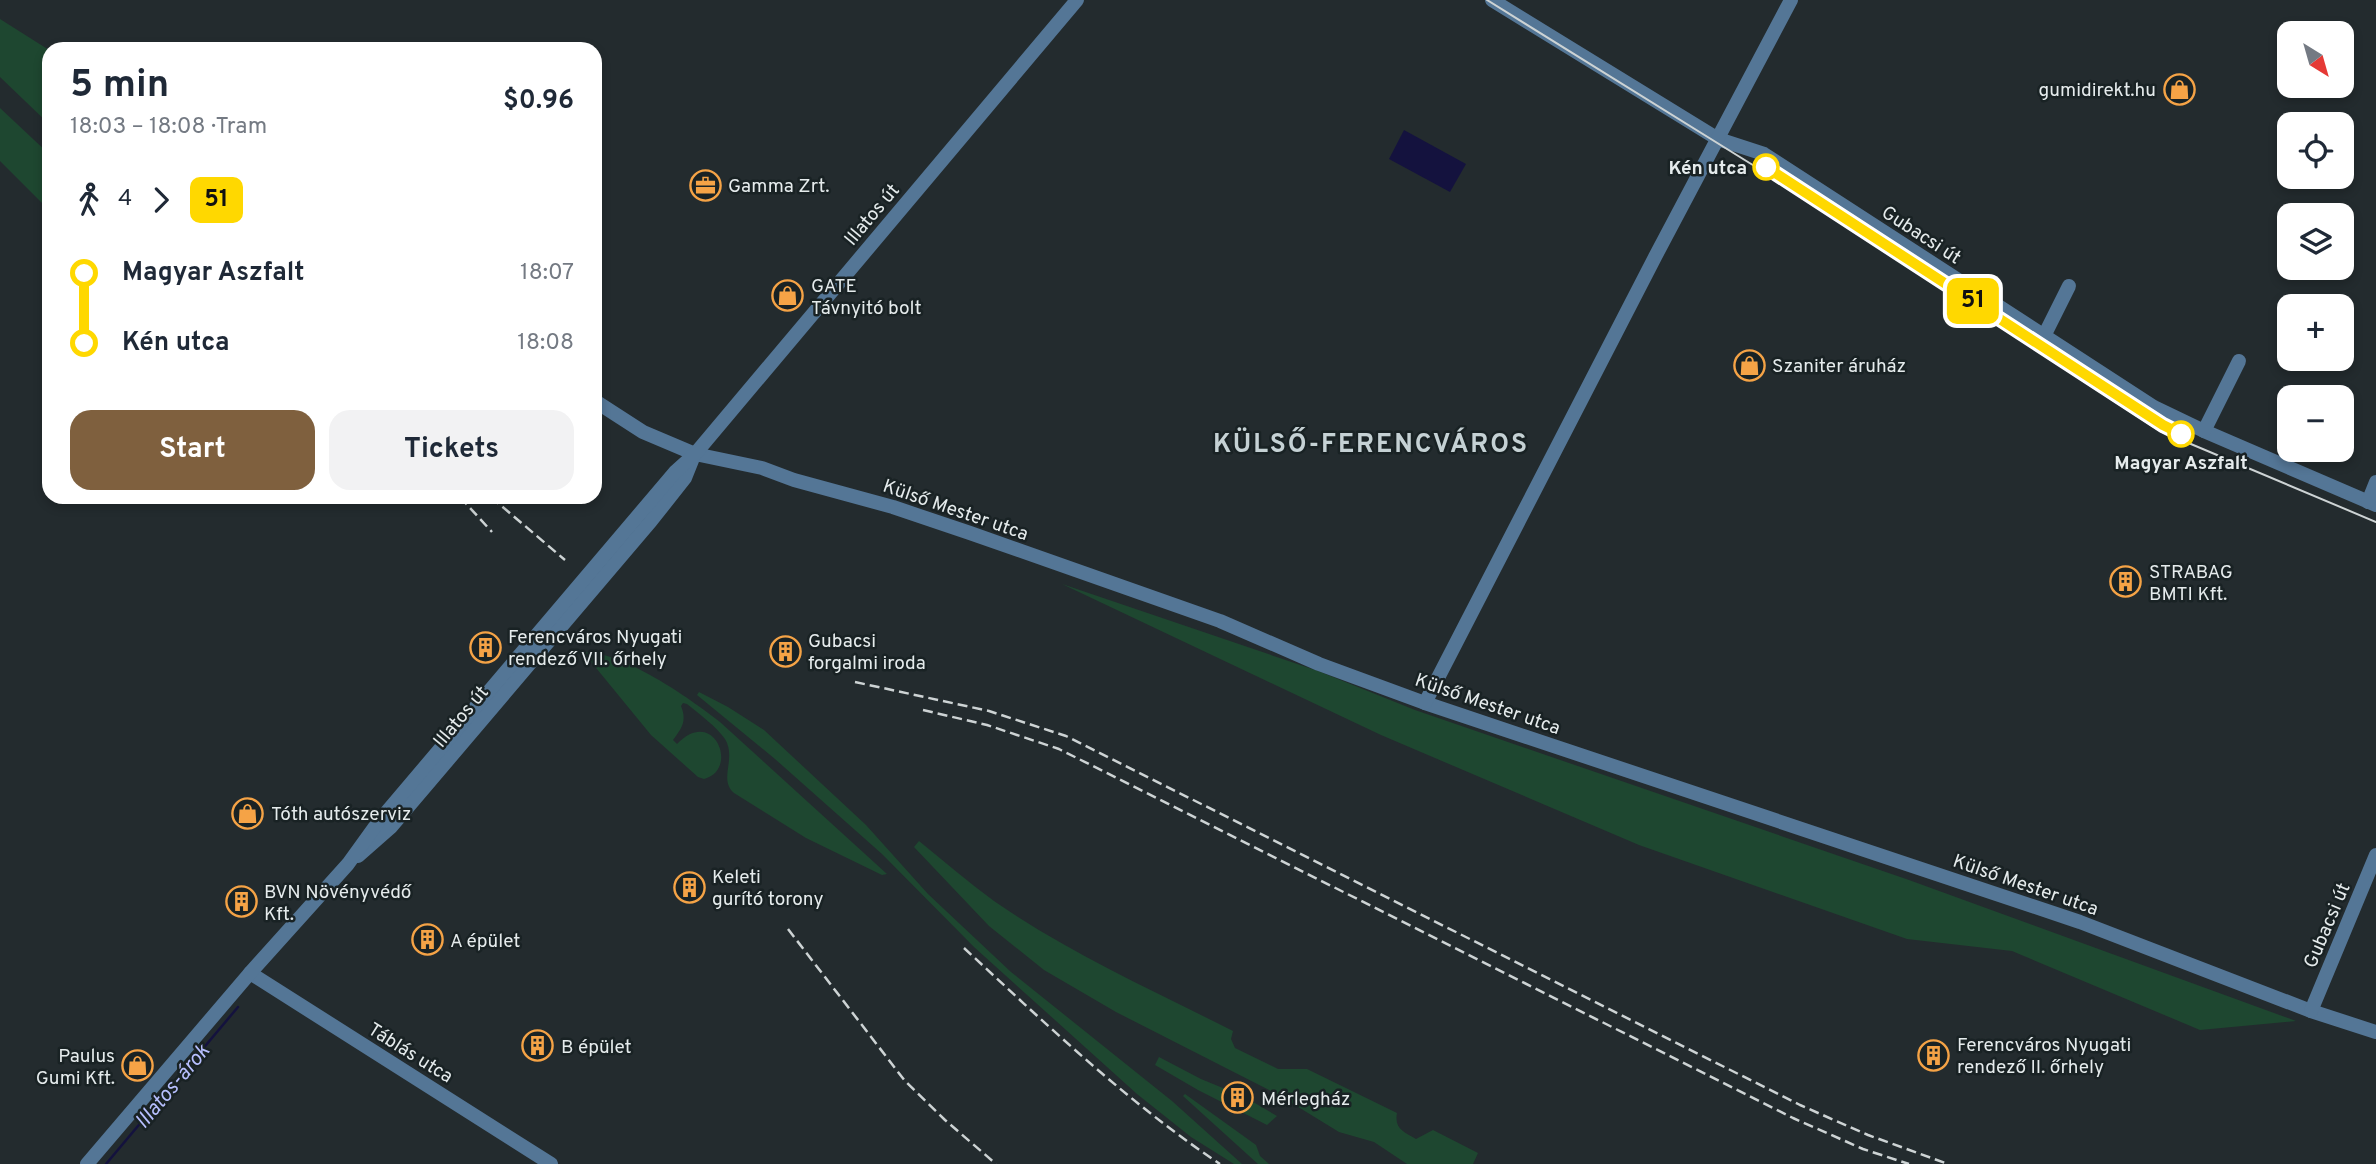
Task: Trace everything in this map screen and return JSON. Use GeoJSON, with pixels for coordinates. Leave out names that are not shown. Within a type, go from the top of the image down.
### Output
{"type":"FeatureCollection","features":[{"type":"Feature","properties":{"kind":"street","name":"Illatos út"},"geometry":{"type":"LineString","coordinates":[[87,1164],[250,973],[348,864],[379,821],[675,472],[695,454],[1077,0]]}},
{"type":"Feature","properties":{"kind":"street","name":"Gubacsi út"},"geometry":{"type":"LineString","coordinates":[[1492,0],[1718,139],[1764,154],[2154,407],[2372,503]]}},
{"type":"Feature","properties":{"kind":"street"},"geometry":{"type":"LineString","coordinates":[[1425,703],[1791,0]]}},
{"type":"Feature","properties":{"kind":"street"},"geometry":{"type":"LineString","coordinates":[[2044,336],[2069,286]]}},
{"type":"Feature","properties":{"kind":"street"},"geometry":{"type":"LineString","coordinates":[[2204,431],[2239,361]]}},
{"type":"Feature","properties":{"kind":"street","name":"Külső Mester utca"},"geometry":{"type":"LineString","coordinates":[[602,406],[643,432],[695,454],[762,468],[957,528],[1220,621],[1319,664],[1425,703],[2080,922],[2311,1011],[2376,1032]]}},
{"type":"Feature","properties":{"kind":"street"},"geometry":{"type":"LineString","coordinates":[[2372,503],[2376,482]]}},
{"type":"Feature","properties":{"kind":"street","name":"Gubacsi út"},"geometry":{"type":"LineString","coordinates":[[2311,1011],[2376,855]]}},
{"type":"Feature","properties":{"kind":"street","name":"Táblás utca"},"geometry":{"type":"LineString","coordinates":[[250,973],[551,1164]]}},
{"type":"Feature","properties":{"kind":"green space"},"geometry":{"type":"Polygon","coordinates":[[[0,19],[42,46],[42,117],[0,77],[0,19]]]}},
{"type":"Feature","properties":{"kind":"green space"},"geometry":{"type":"Polygon","coordinates":[[[0,108],[42,147],[42,203],[0,161],[0,108]]]}},
{"type":"Feature","properties":{"kind":"green space"},"geometry":{"type":"Polygon","coordinates":[[[1062,584],[1318,671],[1415,710],[1909,880],[2296,1021],[2200,1030],[2012,951],[1907,939],[1639,845],[1381,735],[1062,584]]]}},
{"type":"Feature","properties":{"kind":"green space"},"geometry":{"type":"Polygon","coordinates":[[[583,652],[617,659],[636,668],[707,712],[887,874],[882,875],[806,838],[734,793],[727,775],[729,754],[725,739],[707,720],[683,703],[683,724],[673,740],[677,744],[690,734],[702,732],[711,736],[718,744],[721,754],[715,773],[704,779],[698,777],[651,735],[583,652]]]}},
{"type":"Feature","properties":{"kind":"green space"},"geometry":{"type":"Polygon","coordinates":[[[699,692],[764,730],[866,825],[928,894],[1011,972],[1172,1101],[1242,1164],[1234,1164],[1191,1137],[1137,1094],[974,947],[882,854],[775,759],[697,695],[699,692]]]}},
{"type":"Feature","properties":{"kind":"green space"},"geometry":{"type":"Polygon","coordinates":[[[919,841],[965,879],[1022,920],[1111,970],[1233,1031],[1231,1039],[1235,1048],[1278,1069],[1307,1069],[1397,1113],[1399,1126],[1416,1139],[1433,1130],[1478,1153],[1473,1164],[1407,1164],[1374,1142],[1339,1132],[1277,1094],[1116,1012],[1044,970],[989,926],[914,847],[919,841]]]}},
{"type":"Feature","properties":{"kind":"green space"},"geometry":{"type":"Polygon","coordinates":[[[1159,1057],[1235,1093],[1231,1102],[1238,1106],[1242,1099],[1248,1099],[1277,1116],[1267,1125],[1155,1065],[1159,1057]]]}},
{"type":"Feature","properties":{"kind":"green space"},"geometry":{"type":"Polygon","coordinates":[[[1185,1094],[1256,1145],[1260,1156],[1269,1164],[1258,1164],[1183,1096],[1185,1094]]]}},
{"type":"Feature","properties":{"kind":"shaded area"},"geometry":{"type":"Polygon","coordinates":[[[1404,130],[1466,164],[1450,192],[1389,159],[1404,130]]]}},
{"type":"Feature","properties":{"kind":"waterway","name":"Illatos-árok"},"geometry":{"type":"LineString","coordinates":[[106,1164],[238,1007]]}},
{"type":"Feature","properties":{"kind":"tram line"},"geometry":{"type":"LineString","coordinates":[[1487,0],[1756,167],[2160,431],[2376,522]]}},
{"type":"Feature","properties":{"kind":"tram line","name":"51"},"geometry":{"type":"LineString","coordinates":[[1766,167],[2163,425],[2181,434]]}},
{"type":"Feature","properties":{"kind":"railway"},"geometry":{"type":"LineString","coordinates":[[466,504],[492,532]]}},
{"type":"Feature","properties":{"kind":"railway"},"geometry":{"type":"LineString","coordinates":[[499,504],[565,560]]}},
{"type":"Feature","properties":{"kind":"railway"},"geometry":{"type":"LineString","coordinates":[[855,682],[989,711],[1066,736],[1800,1105],[1868,1135],[1948,1164]]}},
{"type":"Feature","properties":{"kind":"railway"},"geometry":{"type":"LineString","coordinates":[[923,710],[987,725],[1059,749],[1793,1118],[1863,1149],[1909,1164]]}},
{"type":"Feature","properties":{"kind":"railway"},"geometry":{"type":"LineString","coordinates":[[788,929],[905,1081],[996,1164]]}},
{"type":"Feature","properties":{"kind":"railway"},"geometry":{"type":"LineString","coordinates":[[964,948],[1120,1088],[1152,1115],[1220,1164]]}},
{"type":"Feature","properties":{"kind":"place","name":"gumidirekt.hu"},"geometry":{"type":"Point","coordinates":[2179,89]}},
{"type":"Feature","properties":{"kind":"place","name":"Kén utca"},"geometry":{"type":"Point","coordinates":[1766,167]}},
{"type":"Feature","properties":{"kind":"place","name":"Gamma Zrt."},"geometry":{"type":"Point","coordinates":[705,185]}},
{"type":"Feature","properties":{"kind":"place","name":"GATE Távnyitó bolt"},"geometry":{"type":"Point","coordinates":[788,296]}},
{"type":"Feature","properties":{"kind":"place","name":"Szaniter áruház"},"geometry":{"type":"Point","coordinates":[1749,365]}},
{"type":"Feature","properties":{"kind":"place","name":"Magyar Aszfalt"},"geometry":{"type":"Point","coordinates":[2181,434]}},
{"type":"Feature","properties":{"kind":"place","name":"STRABAG BMTI Kft."},"geometry":{"type":"Point","coordinates":[2126,582]}},
{"type":"Feature","properties":{"kind":"place","name":"Ferencváros Nyugati rendező VII. őrhely"},"geometry":{"type":"Point","coordinates":[485,647]}},
{"type":"Feature","properties":{"kind":"place","name":"Gubacsi forgalmi iroda"},"geometry":{"type":"Point","coordinates":[785,651]}},
{"type":"Feature","properties":{"kind":"place","name":"Tóth autószerviz"},"geometry":{"type":"Point","coordinates":[248,813]}},
{"type":"Feature","properties":{"kind":"place","name":"Keleti gurító torony"},"geometry":{"type":"Point","coordinates":[689,887]}},
{"type":"Feature","properties":{"kind":"place","name":"BVN Növényvédő Kft."},"geometry":{"type":"Point","coordinates":[241,902]}},
{"type":"Feature","properties":{"kind":"place","name":"A épület"},"geometry":{"type":"Point","coordinates":[427,940]}},
{"type":"Feature","properties":{"kind":"place","name":"B épület"},"geometry":{"type":"Point","coordinates":[538,1046]}},
{"type":"Feature","properties":{"kind":"place","name":"Ferencváros Nyugati rendező II. őrhely"},"geometry":{"type":"Point","coordinates":[1934,1055]}},
{"type":"Feature","properties":{"kind":"place","name":"Paulus Gumi Kft."},"geometry":{"type":"Point","coordinates":[138,1066]}},
{"type":"Feature","properties":{"kind":"place","name":"Mérlegház"},"geometry":{"type":"Point","coordinates":[1238,1098]}},
{"type":"Feature","properties":{"kind":"district","name":"KÜLSŐ-FERENCVÁROS"},"geometry":{"type":"Point","coordinates":[1371,443]}}]}
